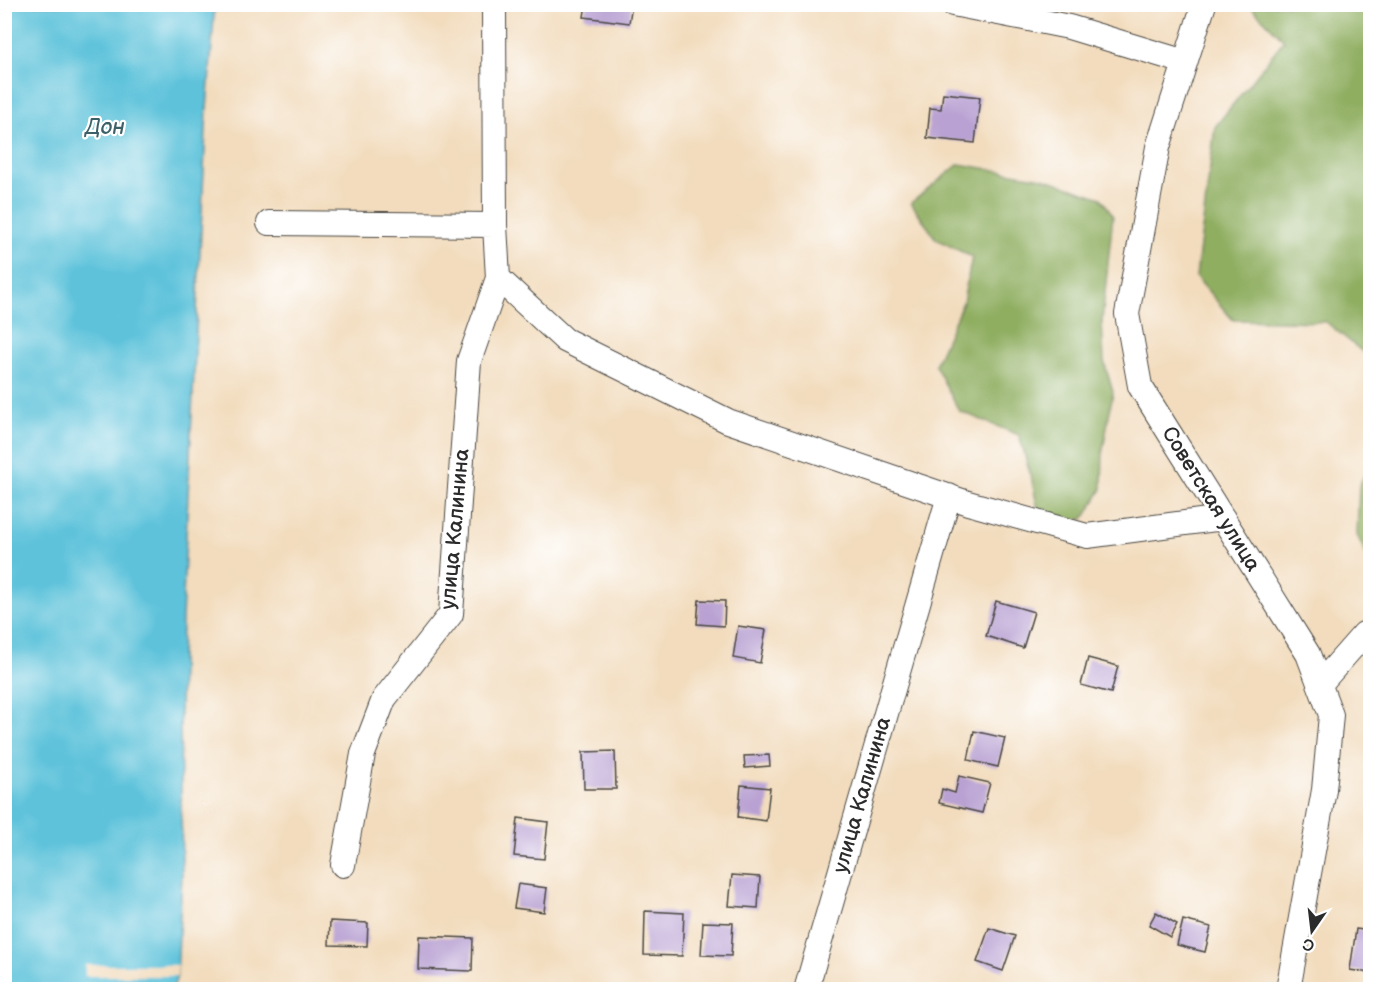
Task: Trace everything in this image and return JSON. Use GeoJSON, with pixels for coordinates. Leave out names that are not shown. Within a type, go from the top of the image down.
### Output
{"type":"FeatureCollection","features":[{"type":"Feature","properties":{"kind":"street","name":"улица Калинина"},"geometry":{"type":"LineString","coordinates":[[343,865],[363,754],[384,699],[451,614],[469,361],[498,278],[495,225],[494,4]]}},
{"type":"Feature","properties":{"kind":"street"},"geometry":{"type":"LineString","coordinates":[[953,4],[1069,27],[1185,62]]}},
{"type":"Feature","properties":{"kind":"street","name":"Советская улица"},"geometry":{"type":"LineString","coordinates":[[1204,4],[1158,147],[1127,314],[1140,386],[1308,654],[1331,715],[1324,790],[1288,990]]}},
{"type":"Feature","properties":{"kind":"street"},"geometry":{"type":"LineString","coordinates":[[269,223],[495,225]]}},
{"type":"Feature","properties":{"kind":"street"},"geometry":{"type":"LineString","coordinates":[[498,278],[565,340],[728,422],[950,496],[1087,536],[1222,518]]}},
{"type":"Feature","properties":{"kind":"street","name":"улица Калинина"},"geometry":{"type":"LineString","coordinates":[[806,990],[950,496]]}},
{"type":"Feature","properties":{"kind":"street"},"geometry":{"type":"LineString","coordinates":[[1320,684],[1364,634],[1371,634]]}},
{"type":"Feature","properties":{"kind":"green space"},"geometry":{"type":"Polygon","coordinates":[[[1253,5],[1370,5],[1370,358],[1326,322],[1233,320],[1196,277],[1215,127],[1284,40],[1252,8],[1253,5]]]}},
{"type":"Feature","properties":{"kind":"green space"},"geometry":{"type":"Polygon","coordinates":[[[959,164],[1043,178],[1101,198],[1113,215],[1102,322],[1104,361],[1113,392],[1103,450],[1102,489],[1084,519],[1041,524],[1019,435],[959,411],[935,365],[963,302],[972,257],[936,239],[911,203],[959,164]]]}},
{"type":"Feature","properties":{"kind":"green space"},"geometry":{"type":"Polygon","coordinates":[[[1370,465],[1370,562],[1357,535],[1359,486],[1370,465]]]}},
{"type":"Feature","properties":{"kind":"water","name":"Дон"},"geometry":{"type":"Polygon","coordinates":[[[5,5],[215,5],[207,109],[182,618],[180,714],[182,875],[177,976],[173,989],[5,990],[5,5]]]}},
{"type":"Feature","properties":{"kind":"pier"},"geometry":{"type":"Polygon","coordinates":[[[85,965],[178,965],[177,976],[85,976],[85,965]]]}},
{"type":"Feature","properties":{"kind":"building"},"geometry":{"type":"Polygon","coordinates":[[[586,4],[632,4],[629,23],[584,17],[586,4]]]}},
{"type":"Feature","properties":{"kind":"building"},"geometry":{"type":"Polygon","coordinates":[[[943,93],[980,97],[975,143],[927,138],[930,108],[941,109],[943,93]]]}},
{"type":"Feature","properties":{"kind":"building"},"geometry":{"type":"Polygon","coordinates":[[[699,600],[725,601],[724,626],[697,624],[699,600]]]}},
{"type":"Feature","properties":{"kind":"building"},"geometry":{"type":"Polygon","coordinates":[[[996,601],[1034,612],[1023,648],[986,636],[996,601]]]}},
{"type":"Feature","properties":{"kind":"building"},"geometry":{"type":"Polygon","coordinates":[[[738,626],[766,630],[760,663],[733,658],[738,626]]]}},
{"type":"Feature","properties":{"kind":"building"},"geometry":{"type":"Polygon","coordinates":[[[1088,658],[1118,666],[1111,693],[1081,685],[1088,658]]]}},
{"type":"Feature","properties":{"kind":"building"},"geometry":{"type":"Polygon","coordinates":[[[974,731],[1005,738],[998,767],[968,760],[974,731]]]}},
{"type":"Feature","properties":{"kind":"building"},"geometry":{"type":"Polygon","coordinates":[[[615,751],[616,789],[584,789],[583,752],[615,751]]]}},
{"type":"Feature","properties":{"kind":"building"},"geometry":{"type":"Polygon","coordinates":[[[769,755],[770,766],[745,768],[744,756],[769,755]]]}},
{"type":"Feature","properties":{"kind":"building"},"geometry":{"type":"Polygon","coordinates":[[[959,776],[990,783],[982,813],[939,803],[942,789],[955,793],[959,776]]]}},
{"type":"Feature","properties":{"kind":"building"},"geometry":{"type":"Polygon","coordinates":[[[741,785],[770,788],[766,821],[738,817],[741,785]]]}},
{"type":"Feature","properties":{"kind":"building"},"geometry":{"type":"Polygon","coordinates":[[[518,818],[548,822],[544,859],[514,856],[518,818]]]}},
{"type":"Feature","properties":{"kind":"building"},"geometry":{"type":"Polygon","coordinates":[[[732,875],[760,877],[758,908],[729,906],[732,875]]]}},
{"type":"Feature","properties":{"kind":"building"},"geometry":{"type":"Polygon","coordinates":[[[518,884],[547,888],[544,912],[514,908],[518,884]]]}},
{"type":"Feature","properties":{"kind":"building"},"geometry":{"type":"Polygon","coordinates":[[[645,911],[684,913],[682,956],[644,955],[645,911]]]}},
{"type":"Feature","properties":{"kind":"building"},"geometry":{"type":"Polygon","coordinates":[[[1156,912],[1177,924],[1170,937],[1149,925],[1156,912]]]}},
{"type":"Feature","properties":{"kind":"building"},"geometry":{"type":"Polygon","coordinates":[[[1183,920],[1211,927],[1205,952],[1177,945],[1183,920]]]}},
{"type":"Feature","properties":{"kind":"building"},"geometry":{"type":"Polygon","coordinates":[[[330,921],[368,923],[367,946],[329,945],[330,921]]]}},
{"type":"Feature","properties":{"kind":"building"},"geometry":{"type":"Polygon","coordinates":[[[703,922],[733,923],[731,956],[701,955],[703,922]]]}},
{"type":"Feature","properties":{"kind":"building"},"geometry":{"type":"Polygon","coordinates":[[[989,928],[1015,936],[1003,971],[977,962],[989,928]]]}},
{"type":"Feature","properties":{"kind":"building"},"geometry":{"type":"Polygon","coordinates":[[[1356,929],[1370,931],[1370,973],[1350,970],[1356,929]]]}},
{"type":"Feature","properties":{"kind":"building"},"geometry":{"type":"Polygon","coordinates":[[[419,936],[473,938],[472,971],[418,969],[419,936]]]}}]}
